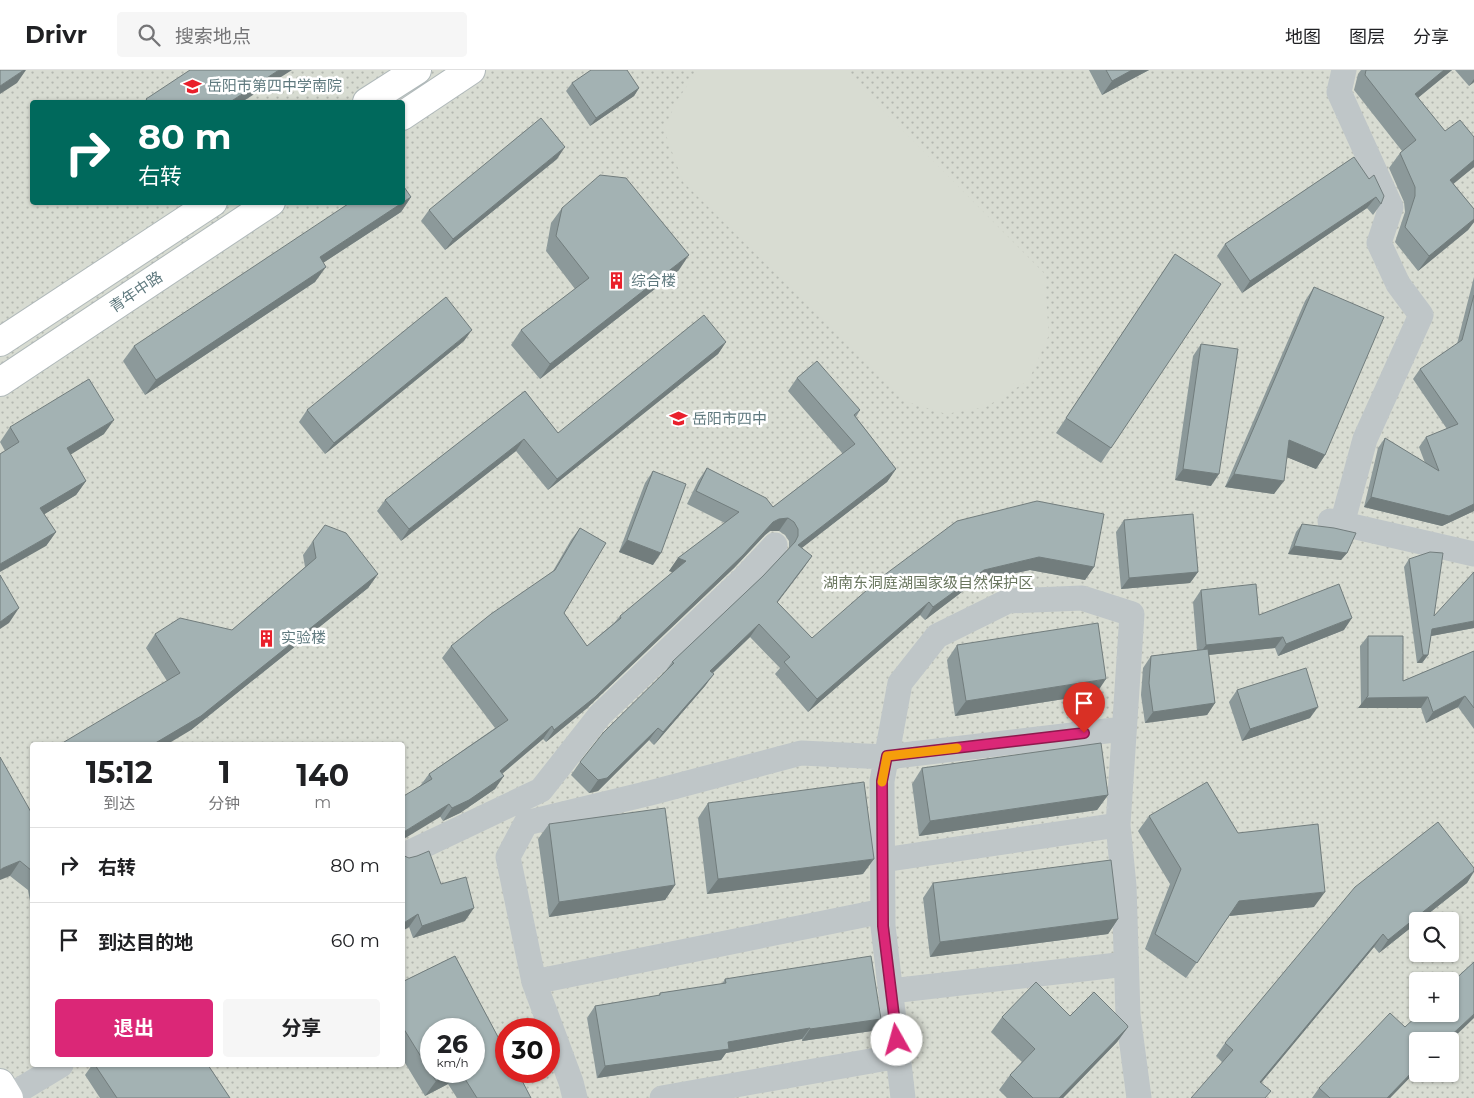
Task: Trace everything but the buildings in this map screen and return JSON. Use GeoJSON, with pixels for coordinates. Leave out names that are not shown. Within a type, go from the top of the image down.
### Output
{"type":"FeatureCollection","features":[{"type":"Feature","properties":{"kind":"main road"},"geometry":{"type":"LineString","coordinates":[[370,100],[417,70]]}},
{"type":"Feature","properties":{"kind":"main road"},"geometry":{"type":"LineString","coordinates":[[405,114],[471,70]]}},
{"type":"Feature","properties":{"kind":"main road"},"geometry":{"type":"LineString","coordinates":[[0,342],[208,205]]}},
{"type":"Feature","properties":{"kind":"main road","name":"青年中路"},"geometry":{"type":"LineString","coordinates":[[0,382],[266,205]]}},
{"type":"Feature","properties":{"kind":"street"},"geometry":{"type":"LineString","coordinates":[[1344,70],[1339,92],[1391,207],[1379,243],[1398,284],[1420,315],[1365,438],[1336,523],[1471,548]]}},
{"type":"Feature","properties":{"kind":"street"},"geometry":{"type":"LineString","coordinates":[[405,855],[541,790],[600,715],[775,545]]}},
{"type":"Feature","properties":{"kind":"street"},"geometry":{"type":"LineString","coordinates":[[903,1098],[883,926],[882,781],[900,683],[937,636],[1008,601],[1082,598],[1132,614],[1118,825],[1124,886],[1128,1015],[1139,1098]]}},
{"type":"Feature","properties":{"kind":"street"},"geometry":{"type":"LineString","coordinates":[[575,1098],[571,1082],[534,982],[508,857],[526,823],[654,792],[801,753],[887,756],[1123,729]]}},
{"type":"Feature","properties":{"kind":"street"},"geometry":{"type":"LineString","coordinates":[[883,860],[1118,825]]}},
{"type":"Feature","properties":{"kind":"street"},"geometry":{"type":"LineString","coordinates":[[534,982],[883,911]]}},
{"type":"Feature","properties":{"kind":"street"},"geometry":{"type":"LineString","coordinates":[[891,990],[1126,964]]}},
{"type":"Feature","properties":{"kind":"street"},"geometry":{"type":"LineString","coordinates":[[662,1098],[899,1056]]}},
{"type":"Feature","properties":{"kind":"street"},"geometry":{"type":"LineString","coordinates":[[6,1093],[57,1067]]}},
{"type":"Feature","properties":{"kind":"green space","name":"湖南东洞庭湖国家级自然保护区"},"geometry":{"type":"Polygon","coordinates":[[[0,70],[1474,70],[1474,1098],[0,1098],[0,70]]]}},
{"type":"Feature","properties":{"kind":"green space"},"geometry":{"type":"Polygon","coordinates":[[[698,70],[843,70],[1044,273],[1049,335],[1029,380],[986,407],[946,414],[904,401],[683,182],[664,130],[676,102],[698,70]]]}},
{"type":"Feature","properties":{"kind":"slow traffic"},"geometry":{"type":"LineString","coordinates":[[882,782],[887,756],[957,748]]}},
{"type":"Feature","properties":{"kind":"place","name":"岳阳市第四中学南院"},"geometry":{"type":"Point","coordinates":[193,86]}},
{"type":"Feature","properties":{"kind":"place","name":"综合楼"},"geometry":{"type":"Point","coordinates":[617,281]}},
{"type":"Feature","properties":{"kind":"place","name":"岳阳市四中"},"geometry":{"type":"Point","coordinates":[678,419]}},
{"type":"Feature","properties":{"kind":"place","name":"实验楼"},"geometry":{"type":"Point","coordinates":[267,638]}},
{"type":"Feature","properties":{"kind":"route"},"geometry":{"type":"LineString","coordinates":[[897,1040],[883,926],[882,781],[887,756],[1084,733]]}}]}
